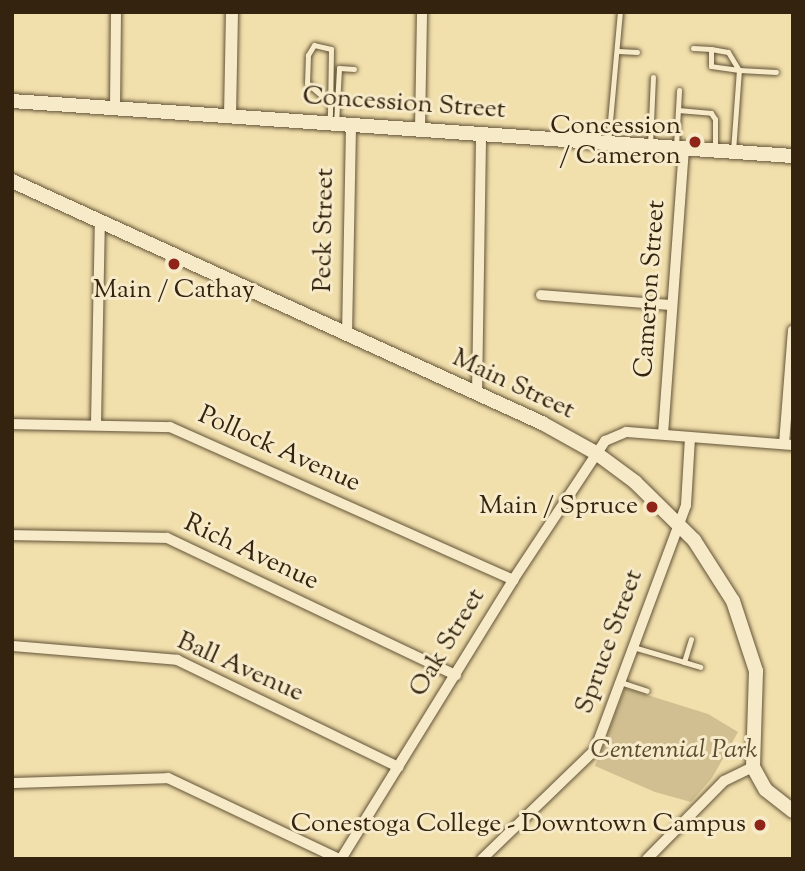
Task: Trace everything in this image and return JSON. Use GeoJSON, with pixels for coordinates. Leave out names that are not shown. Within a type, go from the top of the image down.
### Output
{"type":"FeatureCollection","features":[{"type":"Feature","properties":{"kind":"main road","name":"Concession Street"},"geometry":{"type":"LineString","coordinates":[[12,101],[793,156]]}},
{"type":"Feature","properties":{"kind":"main road","name":"Main Street"},"geometry":{"type":"LineString","coordinates":[[12,181],[477,394],[596,453],[679,522],[721,579],[753,652],[758,681],[753,766]]}},
{"type":"Feature","properties":{"kind":"main road"},"geometry":{"type":"LineString","coordinates":[[753,766],[766,790],[793,811]]}},
{"type":"Feature","properties":{"kind":"street"},"geometry":{"type":"LineString","coordinates":[[115,108],[116,12]]}},
{"type":"Feature","properties":{"kind":"street"},"geometry":{"type":"LineString","coordinates":[[230,116],[232,12]]}},
{"type":"Feature","properties":{"kind":"street"},"geometry":{"type":"LineString","coordinates":[[420,130],[422,12]]}},
{"type":"Feature","properties":{"kind":"street","name":"Peck Street"},"geometry":{"type":"LineString","coordinates":[[339,124],[347,335]]}},
{"type":"Feature","properties":{"kind":"street"},"geometry":{"type":"LineString","coordinates":[[477,394],[481,134]]}},
{"type":"Feature","properties":{"kind":"street","name":"Cameron Street"},"geometry":{"type":"LineString","coordinates":[[663,434],[680,147]]}},
{"type":"Feature","properties":{"kind":"street"},"geometry":{"type":"LineString","coordinates":[[96,423],[100,222]]}},
{"type":"Feature","properties":{"kind":"street"},"geometry":{"type":"LineString","coordinates":[[541,295],[672,305]]}},
{"type":"Feature","properties":{"kind":"street"},"geometry":{"type":"LineString","coordinates":[[789,445],[793,330]]}},
{"type":"Feature","properties":{"kind":"street","name":"Pollock Avenue"},"geometry":{"type":"LineString","coordinates":[[12,424],[96,423],[170,427],[513,580]]}},
{"type":"Feature","properties":{"kind":"street","name":"Oak Street"},"geometry":{"type":"LineString","coordinates":[[333,857],[398,767],[513,580],[596,453],[620,432],[789,445]]}},
{"type":"Feature","properties":{"kind":"street","name":"Spruce Street"},"geometry":{"type":"LineString","coordinates":[[482,859],[590,758],[686,505],[690,437]]}},
{"type":"Feature","properties":{"kind":"street","name":"Rich Avenue"},"geometry":{"type":"LineString","coordinates":[[12,534],[167,538],[456,674]]}},
{"type":"Feature","properties":{"kind":"street","name":"Ball Avenue"},"geometry":{"type":"LineString","coordinates":[[12,646],[177,660],[398,767]]}},
{"type":"Feature","properties":{"kind":"street"},"geometry":{"type":"LineString","coordinates":[[647,859],[724,781],[753,766]]}},
{"type":"Feature","properties":{"kind":"street"},"geometry":{"type":"LineString","coordinates":[[12,783],[168,778],[333,857]]}},
{"type":"Feature","properties":{"kind":"lane"},"geometry":{"type":"LineString","coordinates":[[608,143],[620,12]]}},
{"type":"Feature","properties":{"kind":"lane"},"geometry":{"type":"LineString","coordinates":[[330,103],[307,83],[308,55],[314,45],[331,50],[330,103],[339,124]]}},
{"type":"Feature","properties":{"kind":"lane"},"geometry":{"type":"LineString","coordinates":[[693,48],[727,52],[738,70],[733,151]]}},
{"type":"Feature","properties":{"kind":"lane"},"geometry":{"type":"LineString","coordinates":[[711,49],[711,66],[776,72]]}},
{"type":"Feature","properties":{"kind":"lane"},"geometry":{"type":"LineString","coordinates":[[618,51],[637,52]]}},
{"type":"Feature","properties":{"kind":"lane"},"geometry":{"type":"LineString","coordinates":[[339,124],[339,68],[354,69]]}},
{"type":"Feature","properties":{"kind":"lane"},"geometry":{"type":"LineString","coordinates":[[650,145],[653,77]]}},
{"type":"Feature","properties":{"kind":"lane"},"geometry":{"type":"LineString","coordinates":[[679,90],[680,147]]}},
{"type":"Feature","properties":{"kind":"lane"},"geometry":{"type":"LineString","coordinates":[[678,110],[711,113],[715,119],[715,150]]}},
{"type":"Feature","properties":{"kind":"lane"},"geometry":{"type":"LineString","coordinates":[[684,662],[691,639]]}},
{"type":"Feature","properties":{"kind":"lane"},"geometry":{"type":"LineString","coordinates":[[633,647],[700,667]]}},
{"type":"Feature","properties":{"kind":"lane"},"geometry":{"type":"LineString","coordinates":[[620,682],[647,691]]}},
{"type":"Feature","properties":{"kind":"green space","name":"Centennial Park"},"geometry":{"type":"Polygon","coordinates":[[[625,688],[708,714],[738,732],[712,778],[691,802],[655,792],[595,766],[625,688]]]}},
{"type":"Feature","properties":{"kind":"place","name":"Concession / Cameron"},"geometry":{"type":"Point","coordinates":[695,142]}},
{"type":"Feature","properties":{"kind":"place","name":"Main / Cathay"},"geometry":{"type":"Point","coordinates":[174,264]}},
{"type":"Feature","properties":{"kind":"place","name":"Main / Spruce"},"geometry":{"type":"Point","coordinates":[652,507]}},
{"type":"Feature","properties":{"kind":"place","name":"Conestoga College - Downtown Campus"},"geometry":{"type":"Point","coordinates":[760,825]}}]}
